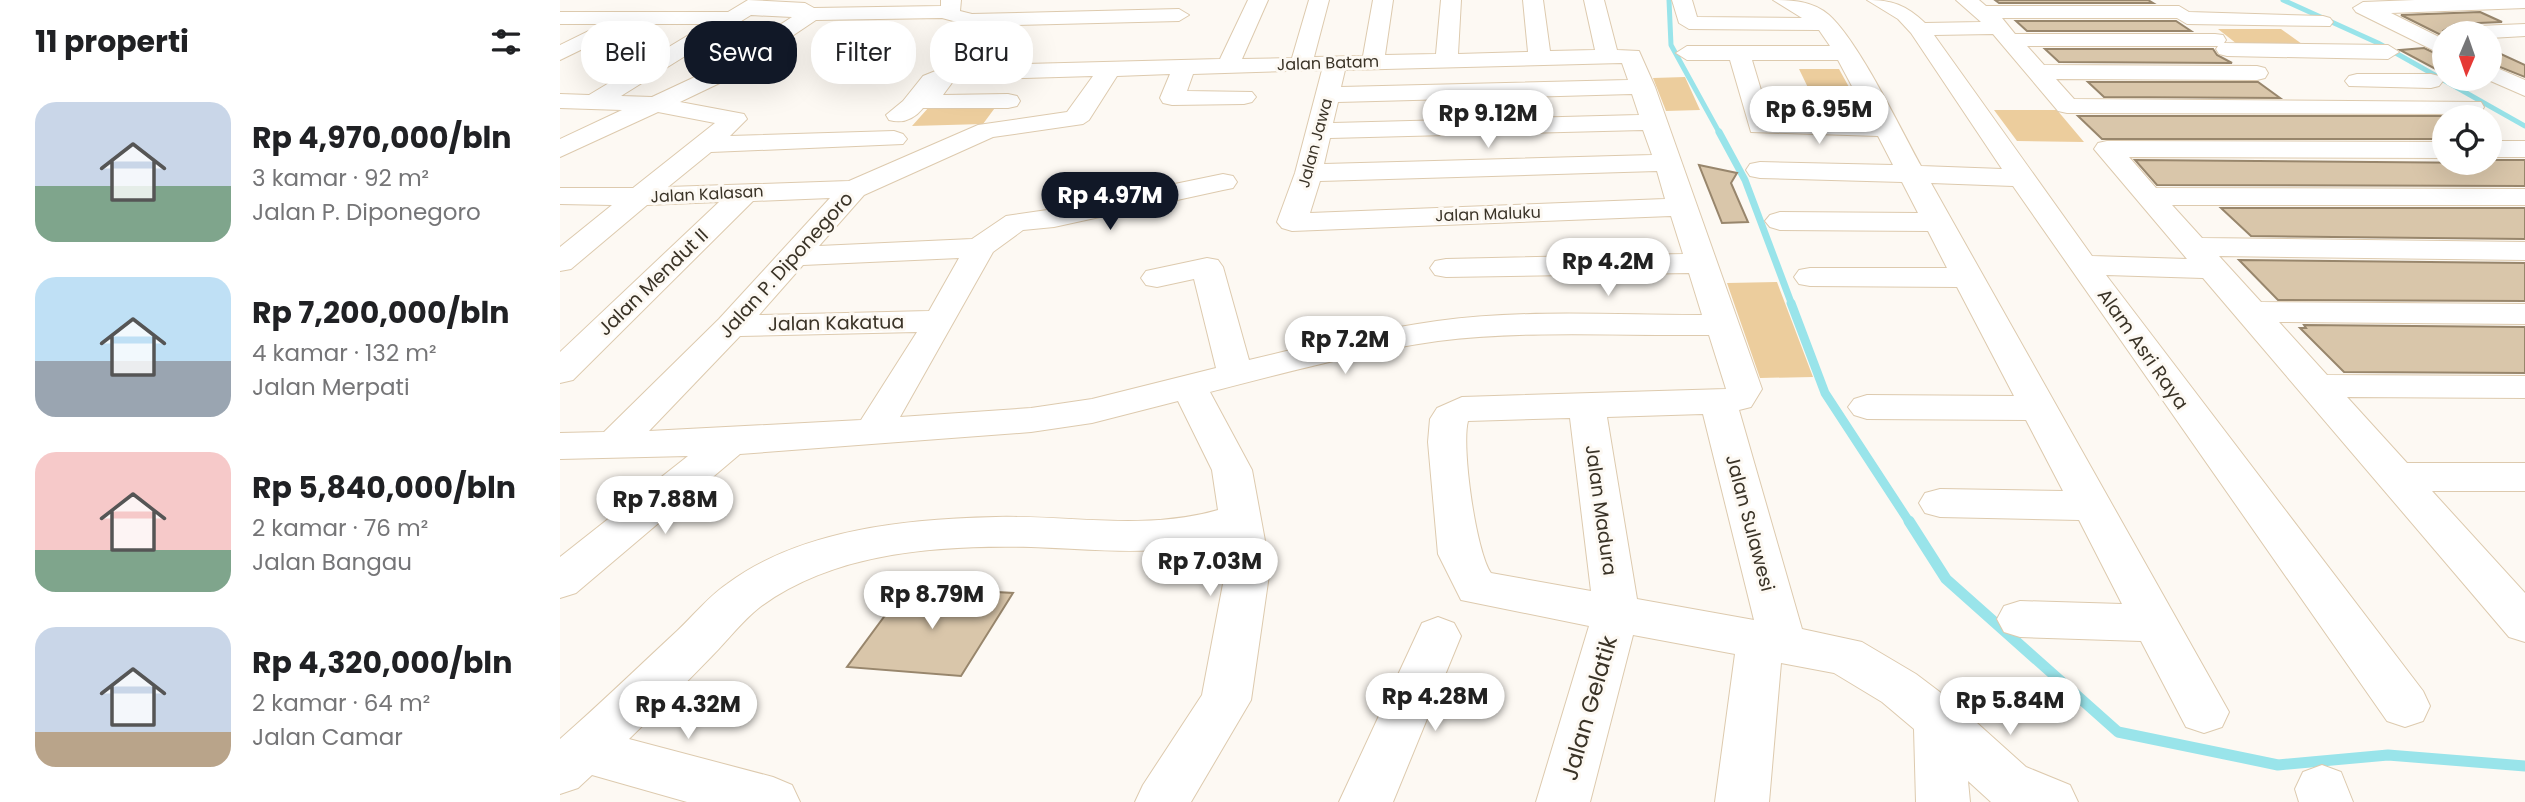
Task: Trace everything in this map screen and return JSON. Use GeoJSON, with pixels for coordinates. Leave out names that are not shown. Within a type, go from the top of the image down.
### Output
{"type":"FeatureCollection","features":[{"type":"Feature","properties":{"kind":"street"},"geometry":{"type":"LineString","coordinates":[[560,53],[664,0]]}},
{"type":"Feature","properties":{"kind":"street"},"geometry":{"type":"LineString","coordinates":[[1049,18],[1064,0]]}},
{"type":"Feature","properties":{"kind":"street"},"geometry":{"type":"LineString","coordinates":[[1228,66],[1258,0]]}},
{"type":"Feature","properties":{"kind":"street"},"geometry":{"type":"LineString","coordinates":[[1301,64],[1319,0]]}},
{"type":"Feature","properties":{"kind":"street"},"geometry":{"type":"LineString","coordinates":[[1373,62],[1383,0]]}},
{"type":"Feature","properties":{"kind":"street"},"geometry":{"type":"LineString","coordinates":[[1447,59],[1451,0]]}},
{"type":"Feature","properties":{"kind":"street"},"geometry":{"type":"LineString","coordinates":[[1532,0],[1540,57]]}},
{"type":"Feature","properties":{"kind":"street"},"geometry":{"type":"LineString","coordinates":[[1594,0],[1616,56],[1634,58],[1744,389],[1738,399],[1718,402],[1462,409],[1448,420],[1447,443],[1460,555],[1467,574],[1477,588],[1845,656],[1899,688],[1939,720],[2007,784],[2051,802]]}},
{"type":"Feature","properties":{"kind":"street"},"geometry":{"type":"LineString","coordinates":[[1682,0],[1689,23],[1826,24]]}},
{"type":"Feature","properties":{"kind":"street"},"geometry":{"type":"LineString","coordinates":[[1783,0],[1811,12],[1826,24],[1846,53],[1887,128],[1898,169],[1936,222],[2041,408],[2091,506],[2204,712]]}},
{"type":"Feature","properties":{"kind":"street","name":"Alam Asri Raya"},"geometry":{"type":"LineString","coordinates":[[1877,0],[1916,25],[2016,172],[2210,443],[2405,706]]}},
{"type":"Feature","properties":{"kind":"street"},"geometry":{"type":"LineString","coordinates":[[1966,0],[1996,25],[2061,103],[2077,108],[2432,107]]}},
{"type":"Feature","properties":{"kind":"street"},"geometry":{"type":"LineString","coordinates":[[2356,4],[2525,2]]}},
{"type":"Feature","properties":{"kind":"street"},"geometry":{"type":"LineString","coordinates":[[2356,4],[2432,43]]}},
{"type":"Feature","properties":{"kind":"street"},"geometry":{"type":"LineString","coordinates":[[560,18],[633,18],[746,9],[805,9],[799,14],[811,14],[949,6],[972,20],[1049,18],[1184,8]]}},
{"type":"Feature","properties":{"kind":"street"},"geometry":{"type":"LineString","coordinates":[[1160,51],[1184,8]]}},
{"type":"Feature","properties":{"kind":"street"},"geometry":{"type":"LineString","coordinates":[[597,100],[746,9]]}},
{"type":"Feature","properties":{"kind":"street"},"geometry":{"type":"LineString","coordinates":[[1916,25],[1996,25],[2176,10],[2323,22]]}},
{"type":"Feature","properties":{"kind":"street"},"geometry":{"type":"LineString","coordinates":[[2176,10],[2300,107]]}},
{"type":"Feature","properties":{"kind":"street"},"geometry":{"type":"LineString","coordinates":[[560,149],[651,104],[720,74],[811,14]]}},
{"type":"Feature","properties":{"kind":"street"},"geometry":{"type":"LineString","coordinates":[[1996,25],[2221,45],[2388,52]]}},
{"type":"Feature","properties":{"kind":"street"},"geometry":{"type":"LineString","coordinates":[[2502,31],[2525,30]]}},
{"type":"Feature","properties":{"kind":"street"},"geometry":{"type":"LineString","coordinates":[[2416,35],[2432,34]]}},
{"type":"Feature","properties":{"kind":"street","name":"Jalan Batam"},"geometry":{"type":"LineString","coordinates":[[1033,70],[1110,68],[1160,51],[1185,66],[1616,56]]}},
{"type":"Feature","properties":{"kind":"street"},"geometry":{"type":"LineString","coordinates":[[1687,53],[1846,53]]}},
{"type":"Feature","properties":{"kind":"street"},"geometry":{"type":"LineString","coordinates":[[1739,53],[1760,127],[1887,128]]}},
{"type":"Feature","properties":{"kind":"street"},"geometry":{"type":"LineString","coordinates":[[2502,63],[2525,62]]}},
{"type":"Feature","properties":{"kind":"street","name":"Jalan Jawa"},"geometry":{"type":"LineString","coordinates":[[1292,222],[1309,173],[1335,63]]}},
{"type":"Feature","properties":{"kind":"street"},"geometry":{"type":"LineString","coordinates":[[1185,66],[1172,98],[1240,105],[1259,65]]}},
{"type":"Feature","properties":{"kind":"street","name":"Jalan P. Diponegoro"},"geometry":{"type":"LineString","coordinates":[[625,434],[731,326],[854,189],[987,130],[1074,119],[1080,116],[1110,68]]}},
{"type":"Feature","properties":{"kind":"street"},"geometry":{"type":"LineString","coordinates":[[2036,72],[2257,73]]}},
{"type":"Feature","properties":{"kind":"street"},"geometry":{"type":"LineString","coordinates":[[2391,108],[2348,75],[2431,81]]}},
{"type":"Feature","properties":{"kind":"street"},"geometry":{"type":"LineString","coordinates":[[2502,78],[2525,89]]}},
{"type":"Feature","properties":{"kind":"street"},"geometry":{"type":"LineString","coordinates":[[707,144],[896,127],[930,80]]}},
{"type":"Feature","properties":{"kind":"street"},"geometry":{"type":"LineString","coordinates":[[939,84],[927,100],[1008,102]]}},
{"type":"Feature","properties":{"kind":"street","name":"Jalan P. Diponegoro"},"geometry":{"type":"LineString","coordinates":[[987,130],[1021,84]]}},
{"type":"Feature","properties":{"kind":"street"},"geometry":{"type":"LineString","coordinates":[[1327,95],[1643,87]]}},
{"type":"Feature","properties":{"kind":"street"},"geometry":{"type":"LineString","coordinates":[[560,102],[597,100],[651,104],[699,115],[735,119],[560,262]]}},
{"type":"Feature","properties":{"kind":"street"},"geometry":{"type":"LineString","coordinates":[[1320,131],[1654,122]]}},
{"type":"Feature","properties":{"kind":"street"},"geometry":{"type":"LineString","coordinates":[[2432,150],[2107,149],[2392,477],[2508,588],[2525,624]]}},
{"type":"Feature","properties":{"kind":"street"},"geometry":{"type":"LineString","coordinates":[[2502,149],[2525,149]]}},
{"type":"Feature","properties":{"kind":"street"},"geometry":{"type":"LineString","coordinates":[[1309,173],[1668,163]]}},
{"type":"Feature","properties":{"kind":"street"},"geometry":{"type":"LineString","coordinates":[[1760,170],[2016,172]]}},
{"type":"Feature","properties":{"kind":"street"},"geometry":{"type":"LineString","coordinates":[[2465,175],[2525,222]]}},
{"type":"Feature","properties":{"kind":"street"},"geometry":{"type":"LineString","coordinates":[[872,432],[940,321],[980,248],[1016,222],[1054,218],[1223,182]]}},
{"type":"Feature","properties":{"kind":"street","name":"Jalan Kalasan"},"geometry":{"type":"LineString","coordinates":[[560,196],[639,197],[854,189]]}},
{"type":"Feature","properties":{"kind":"street","name":"Jalan Mendut II"},"geometry":{"type":"LineString","coordinates":[[560,372],[746,192]]}},
{"type":"Feature","properties":{"kind":"street"},"geometry":{"type":"LineString","coordinates":[[2146,196],[2525,197]]}},
{"type":"Feature","properties":{"kind":"street","name":"Jalan Maluku"},"geometry":{"type":"LineString","coordinates":[[1292,222],[1684,207]]}},
{"type":"Feature","properties":{"kind":"street"},"geometry":{"type":"LineString","coordinates":[[1780,221],[1936,222]]}},
{"type":"Feature","properties":{"kind":"street"},"geometry":{"type":"LineString","coordinates":[[792,256],[980,248]]}},
{"type":"Feature","properties":{"kind":"street"},"geometry":{"type":"LineString","coordinates":[[2078,257],[2525,251]]}},
{"type":"Feature","properties":{"kind":"street"},"geometry":{"type":"LineString","coordinates":[[1446,268],[1703,263]]}},
{"type":"Feature","properties":{"kind":"street"},"geometry":{"type":"LineString","coordinates":[[1520,266],[1526,326]]}},
{"type":"Feature","properties":{"kind":"street"},"geometry":{"type":"LineString","coordinates":[[1157,278],[1208,267],[1236,376]]}},
{"type":"Feature","properties":{"kind":"street"},"geometry":{"type":"LineString","coordinates":[[1810,277],[1967,278]]}},
{"type":"Feature","properties":{"kind":"street"},"geometry":{"type":"LineString","coordinates":[[2248,312],[2525,314]]}},
{"type":"Feature","properties":{"kind":"street","name":"Jalan Kakatua"},"geometry":{"type":"LineString","coordinates":[[731,326],[940,321]]}},
{"type":"Feature","properties":{"kind":"street"},"geometry":{"type":"LineString","coordinates":[[563,442],[625,434],[730,442],[1031,420],[1092,411],[1336,349],[1439,331],[1526,326],[1723,325]]}},
{"type":"Feature","properties":{"kind":"street"},"geometry":{"type":"LineString","coordinates":[[2313,386],[2525,387]]}},
{"type":"Feature","properties":{"kind":"street"},"geometry":{"type":"LineString","coordinates":[[1162,802],[1226,700],[1248,568],[1232,470],[1190,388]]}},
{"type":"Feature","properties":{"kind":"street","name":"Jalan Sulawesi"},"geometry":{"type":"LineString","coordinates":[[1718,402],[1772,641]]}},
{"type":"Feature","properties":{"kind":"street","name":"Jalan Madura"},"geometry":{"type":"LineString","coordinates":[[1587,407],[1616,613]]}},
{"type":"Feature","properties":{"kind":"street"},"geometry":{"type":"LineString","coordinates":[[1867,407],[2041,408]]}},
{"type":"Feature","properties":{"kind":"street"},"geometry":{"type":"LineString","coordinates":[[560,581],[730,442]]}},
{"type":"Feature","properties":{"kind":"street"},"geometry":{"type":"LineString","coordinates":[[2392,477],[2525,477]]}},
{"type":"Feature","properties":{"kind":"street"},"geometry":{"type":"LineString","coordinates":[[1940,503],[2091,506]]}},
{"type":"Feature","properties":{"kind":"street"},"geometry":{"type":"LineString","coordinates":[[572,761],[745,594],[805,562],[830,552],[921,537],[998,531],[1153,537],[1206,531],[1240,519]]}},
{"type":"Feature","properties":{"kind":"street","name":"Jalan Gelatik"},"geometry":{"type":"LineString","coordinates":[[1563,802],[1616,613]]}},
{"type":"Feature","properties":{"kind":"street"},"geometry":{"type":"LineString","coordinates":[[2020,620],[2155,623]]}},
{"type":"Feature","properties":{"kind":"street"},"geometry":{"type":"LineString","coordinates":[[1366,802],[1438,636]]}},
{"type":"Feature","properties":{"kind":"street"},"geometry":{"type":"LineString","coordinates":[[1742,802],[1772,641]]}},
{"type":"Feature","properties":{"kind":"street"},"geometry":{"type":"LineString","coordinates":[[1939,720],[1942,802]]}},
{"type":"Feature","properties":{"kind":"street"},"geometry":{"type":"LineString","coordinates":[[572,761],[774,802]]}},
{"type":"Feature","properties":{"kind":"shaded area"},"geometry":{"type":"Polygon","coordinates":[[[2218,29],[2281,29],[2302,44],[2237,44],[2218,29]]]}},
{"type":"Feature","properties":{"kind":"shaded area"},"geometry":{"type":"Polygon","coordinates":[[[1799,69],[1839,69],[1855,98],[1813,98],[1799,69]]]}},
{"type":"Feature","properties":{"kind":"shaded area"},"geometry":{"type":"Polygon","coordinates":[[[1685,77],[1700,110],[1666,111],[1653,78],[1685,77]]]}},
{"type":"Feature","properties":{"kind":"shaded area"},"geometry":{"type":"Polygon","coordinates":[[[997,105],[983,124],[912,126],[929,107],[997,105]]]}},
{"type":"Feature","properties":{"kind":"shaded area"},"geometry":{"type":"Polygon","coordinates":[[[1994,110],[2057,110],[2084,142],[2017,141],[1994,110]]]}},
{"type":"Feature","properties":{"kind":"shaded area"},"geometry":{"type":"Polygon","coordinates":[[[1777,282],[1813,377],[1760,378],[1727,283],[1777,282]]]}},
{"type":"Feature","properties":{"kind":"building"},"geometry":{"type":"Polygon","coordinates":[[[1995,0],[2148,0],[2153,3],[1999,3],[1995,0]]]}},
{"type":"Feature","properties":{"kind":"building"},"geometry":{"type":"Polygon","coordinates":[[[2480,12],[2500,21],[2432,21],[2432,30],[2401,15],[2480,12]]]}},
{"type":"Feature","properties":{"kind":"building"},"geometry":{"type":"Polygon","coordinates":[[[2016,21],[2176,21],[2191,31],[2027,31],[2016,21]]]}},
{"type":"Feature","properties":{"kind":"building"},"geometry":{"type":"Polygon","coordinates":[[[2424,48],[2432,52],[2432,67],[2400,50],[2424,48]]]}},
{"type":"Feature","properties":{"kind":"building"},"geometry":{"type":"Polygon","coordinates":[[[2045,49],[2213,49],[2217,55],[2232,63],[2059,62],[2045,49]]]}},
{"type":"Feature","properties":{"kind":"building"},"geometry":{"type":"Polygon","coordinates":[[[2502,54],[2525,65],[2525,77],[2502,68],[2502,54]]]}},
{"type":"Feature","properties":{"kind":"building"},"geometry":{"type":"Polygon","coordinates":[[[2088,82],[2258,82],[2280,98],[2104,97],[2088,82]]]}},
{"type":"Feature","properties":{"kind":"building"},"geometry":{"type":"Polygon","coordinates":[[[2078,116],[2432,116],[2432,139],[2102,139],[2078,116]]]}},
{"type":"Feature","properties":{"kind":"building"},"geometry":{"type":"Polygon","coordinates":[[[2135,160],[2432,163],[2432,175],[2502,175],[2502,160],[2525,160],[2525,186],[2157,185],[2135,160]]]}},
{"type":"Feature","properties":{"kind":"building"},"geometry":{"type":"Polygon","coordinates":[[[1699,165],[1737,173],[1731,183],[1748,222],[1722,223],[1699,165]]]}},
{"type":"Feature","properties":{"kind":"building"},"geometry":{"type":"Polygon","coordinates":[[[2221,208],[2525,208],[2525,239],[2251,236],[2221,208]]]}},
{"type":"Feature","properties":{"kind":"building"},"geometry":{"type":"Polygon","coordinates":[[[2239,260],[2525,263],[2525,301],[2278,300],[2239,260]]]}},
{"type":"Feature","properties":{"kind":"building"},"geometry":{"type":"Polygon","coordinates":[[[2304,325],[2525,327],[2525,373],[2344,372],[2300,328],[2306,328],[2304,325]]]}},
{"type":"Feature","properties":{"kind":"building"},"geometry":{"type":"Polygon","coordinates":[[[906,587],[1013,593],[961,676],[847,667],[906,587]]]}},
{"type":"Feature","properties":{"kind":"waterway"},"geometry":{"type":"LineString","coordinates":[[1669,0],[1671,45],[1720,134]]}},
{"type":"Feature","properties":{"kind":"waterway"},"geometry":{"type":"LineString","coordinates":[[2283,0],[2378,43],[2525,126]]}},
{"type":"Feature","properties":{"kind":"waterway"},"geometry":{"type":"LineString","coordinates":[[1719,132],[1745,180],[1792,305]]}},
{"type":"Feature","properties":{"kind":"waterway"},"geometry":{"type":"LineString","coordinates":[[1791,303],[1825,393],[1910,523]]}},
{"type":"Feature","properties":{"kind":"waterway"},"geometry":{"type":"LineString","coordinates":[[1909,521],[1946,579],[2118,732],[2278,765],[2388,755],[2525,766]]}}]}
